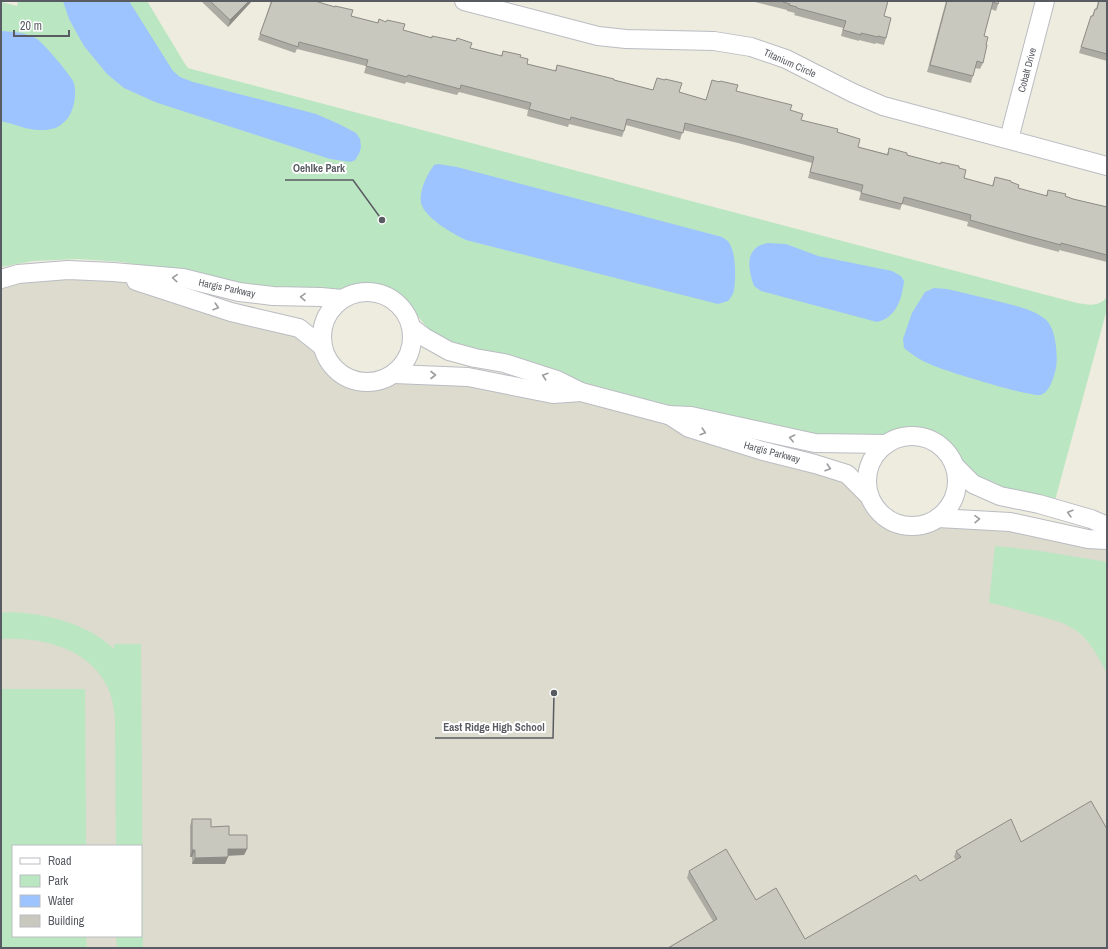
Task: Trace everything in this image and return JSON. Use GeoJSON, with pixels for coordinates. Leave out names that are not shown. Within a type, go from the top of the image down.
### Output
{"type":"FeatureCollection","features":[{"type":"Feature","properties":{"kind":"street","name":"Titanium Circle"},"geometry":{"type":"LineString","coordinates":[[464,1],[598,36],[626,39],[714,41],[751,47],[786,60],[883,106],[1107,166]]}},
{"type":"Feature","properties":{"kind":"street","name":"Cobalt Drive"},"geometry":{"type":"LineString","coordinates":[[1009,139],[1045,1]]}},
{"type":"Feature","properties":{"kind":"street","name":"Hargis Parkway"},"geometry":{"type":"LineString","coordinates":[[1,278],[18,274],[68,270],[113,272],[183,278],[239,292],[273,296],[342,299]]}},
{"type":"Feature","properties":{"kind":"street","name":"Hargis Parkway"},"geometry":{"type":"LineString","coordinates":[[113,272],[231,312],[299,328],[323,347]]}},
{"type":"Feature","properties":{"kind":"street"},"geometry":{"type":"LineString","coordinates":[[370,292],[385,295],[398,303],[407,314],[412,328],[412,341],[409,354],[403,365],[394,374],[380,380],[367,382],[351,379],[338,371],[332,365],[323,347],[322,333],[325,320],[332,308],[342,299],[355,293],[370,292]]}},
{"type":"Feature","properties":{"kind":"street","name":"Hargis Parkway"},"geometry":{"type":"LineString","coordinates":[[412,328],[424,337],[449,350],[519,368],[557,380],[581,392],[668,415],[692,416],[815,443],[887,444]]}},
{"type":"Feature","properties":{"kind":"street","name":"Hargis Parkway"},"geometry":{"type":"LineString","coordinates":[[394,374],[468,377],[553,394],[581,392]]}},
{"type":"Feature","properties":{"kind":"street","name":"Hargis Parkway"},"geometry":{"type":"LineString","coordinates":[[668,415],[689,428],[764,451],[848,474],[870,497]]}},
{"type":"Feature","properties":{"kind":"street"},"geometry":{"type":"LineString","coordinates":[[912,436],[926,438],[938,444],[948,453],[954,465],[957,480],[955,494],[948,508],[938,518],[925,524],[910,526],[889,520],[877,510],[870,497],[867,482],[869,468],[876,454],[887,444],[899,438],[912,436]]}},
{"type":"Feature","properties":{"kind":"street"},"geometry":{"type":"LineString","coordinates":[[954,465],[973,484],[1000,496],[1039,504],[1091,519],[1107,526]]}},
{"type":"Feature","properties":{"kind":"street"},"geometry":{"type":"LineString","coordinates":[[938,518],[1010,522],[1088,539],[1107,540]]}},
{"type":"Feature","properties":{"kind":"shaded area"},"geometry":{"type":"Polygon","coordinates":[[[113,272],[231,312],[323,347],[332,365],[338,371],[351,379],[367,382],[388,377],[581,392],[815,464],[870,497],[877,510],[889,520],[900,524],[910,526],[925,524],[938,518],[1107,540],[1107,948],[1,948],[1,279],[113,272]]]}},
{"type":"Feature","properties":{"kind":"green space"},"geometry":{"type":"Polygon","coordinates":[[[18,1],[147,1],[188,68],[1077,303],[1090,305],[1097,304],[1107,297],[1107,309],[1054,504],[986,484],[963,463],[948,443],[935,434],[925,431],[910,430],[878,435],[832,437],[688,410],[581,382],[513,359],[459,347],[429,330],[404,299],[393,291],[385,288],[368,285],[337,290],[288,292],[122,262],[78,259],[33,261],[1,267],[1,2],[17,6],[18,1]]]}},
{"type":"Feature","properties":{"kind":"green space"},"geometry":{"type":"Polygon","coordinates":[[[995,546],[1034,550],[1107,562],[1107,673],[1092,647],[1077,631],[1057,621],[989,603],[995,546]]]}},
{"type":"Feature","properties":{"kind":"green space"},"geometry":{"type":"Polygon","coordinates":[[[11,612],[39,615],[79,626],[103,640],[114,649],[114,644],[141,644],[143,948],[117,948],[116,937],[142,937],[142,845],[116,845],[115,717],[111,696],[103,679],[91,665],[76,654],[59,646],[41,641],[1,639],[1,613],[11,612]]]}},
{"type":"Feature","properties":{"kind":"green space"},"geometry":{"type":"Polygon","coordinates":[[[1,689],[85,689],[86,845],[12,845],[12,937],[86,937],[87,948],[1,948],[1,689]]]}},
{"type":"Feature","properties":{"kind":"water"},"geometry":{"type":"Polygon","coordinates":[[[63,1],[129,1],[173,71],[180,77],[193,82],[316,114],[356,133],[360,139],[361,147],[359,154],[355,160],[351,162],[330,159],[155,102],[124,88],[107,74],[84,46],[69,19],[63,1]]]}},
{"type":"Feature","properties":{"kind":"water"},"geometry":{"type":"Polygon","coordinates":[[[1,31],[24,34],[37,39],[56,59],[73,81],[75,92],[74,104],[70,115],[61,125],[48,130],[38,130],[1,121],[1,31]]]}},
{"type":"Feature","properties":{"kind":"water"},"geometry":{"type":"Polygon","coordinates":[[[438,164],[457,167],[722,237],[727,240],[733,253],[735,266],[734,290],[728,301],[718,304],[466,240],[447,230],[434,220],[424,209],[421,203],[421,193],[424,183],[434,165],[438,164]]]}},
{"type":"Feature","properties":{"kind":"water"},"geometry":{"type":"Polygon","coordinates":[[[768,243],[786,244],[818,256],[892,271],[901,276],[904,281],[900,301],[889,316],[884,320],[877,322],[761,291],[754,286],[749,261],[750,256],[756,248],[760,245],[768,243]]]}},
{"type":"Feature","properties":{"kind":"water"},"geometry":{"type":"Polygon","coordinates":[[[934,288],[947,289],[1016,306],[1034,312],[1045,319],[1052,328],[1057,356],[1056,368],[1049,388],[1043,394],[1033,395],[1005,388],[940,368],[921,360],[904,348],[903,339],[912,313],[925,292],[934,288]]]}},
{"type":"Feature","properties":{"kind":"building"},"geometry":{"type":"Polygon","coordinates":[[[210,1],[249,1],[230,20],[210,1]]]}},
{"type":"Feature","properties":{"kind":"building"},"geometry":{"type":"Polygon","coordinates":[[[272,1],[315,1],[335,7],[353,10],[351,16],[378,23],[379,19],[386,22],[387,20],[405,24],[403,30],[432,38],[432,36],[456,41],[457,38],[472,43],[470,48],[502,56],[503,51],[521,55],[520,57],[528,59],[527,64],[556,71],[557,65],[653,90],[657,78],[665,79],[682,83],[679,92],[706,100],[712,80],[738,85],[736,91],[792,105],[790,110],[803,114],[801,120],[838,129],[837,132],[860,139],[858,147],[888,155],[889,148],[907,153],[907,155],[941,164],[941,162],[959,166],[959,168],[966,170],[964,178],[993,186],[995,177],[1011,181],[1019,185],[1018,188],[1047,196],[1048,190],[1066,194],[1065,196],[1073,199],[1107,207],[1107,255],[1061,243],[1061,245],[970,220],[971,215],[904,197],[902,204],[861,193],[863,185],[810,172],[814,157],[740,137],[685,123],[683,133],[627,119],[624,131],[571,117],[570,120],[529,109],[531,103],[461,85],[460,89],[408,75],[407,77],[366,66],[368,60],[299,42],[298,47],[260,34],[272,1]]]}},
{"type":"Feature","properties":{"kind":"building"},"geometry":{"type":"Polygon","coordinates":[[[780,1],[888,1],[884,16],[891,18],[886,38],[861,33],[861,35],[843,30],[846,21],[797,8],[780,1]]]}},
{"type":"Feature","properties":{"kind":"building"},"geometry":{"type":"Polygon","coordinates":[[[947,1],[999,1],[998,4],[993,2],[984,36],[988,37],[983,63],[977,61],[973,76],[930,65],[947,1]]]}},
{"type":"Feature","properties":{"kind":"building"},"geometry":{"type":"Polygon","coordinates":[[[1099,1],[1107,1],[1107,54],[1081,47],[1091,16],[1093,16],[1095,9],[1097,9],[1099,1]]]}},
{"type":"Feature","properties":{"kind":"building"},"geometry":{"type":"Polygon","coordinates":[[[1091,801],[1107,829],[1107,948],[668,948],[717,919],[689,871],[726,849],[756,900],[776,888],[805,939],[916,875],[920,881],[961,857],[956,851],[1011,819],[1021,842],[1091,801]]]}},
{"type":"Feature","properties":{"kind":"building"},"geometry":{"type":"Polygon","coordinates":[[[192,819],[211,819],[211,827],[229,826],[229,835],[247,835],[247,849],[228,849],[228,857],[195,858],[195,850],[192,850],[192,819]]]}},
{"type":"Feature","properties":{"kind":"place","name":"Oehlke Park"},"geometry":{"type":"Point","coordinates":[382,220]}},
{"type":"Feature","properties":{"kind":"place","name":"East Ridge High School"},"geometry":{"type":"Point","coordinates":[554,693]}}]}
